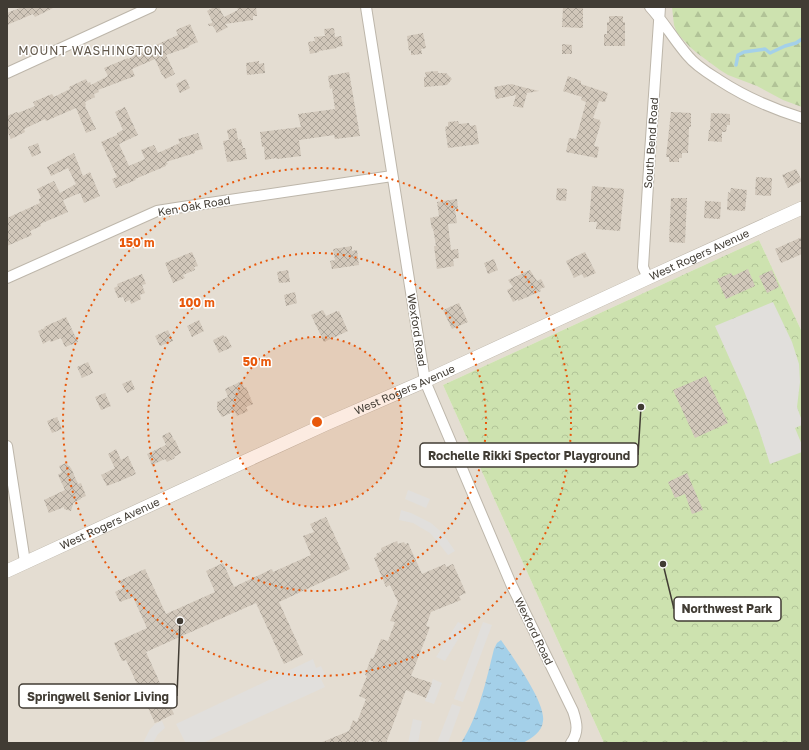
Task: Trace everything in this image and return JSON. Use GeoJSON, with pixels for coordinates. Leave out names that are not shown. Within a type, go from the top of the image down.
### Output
{"type":"FeatureCollection","features":[{"type":"Feature","properties":{"kind":"street"},"geometry":{"type":"LineString","coordinates":[[7,73],[151,7]]}},
{"type":"Feature","properties":{"kind":"street","name":"Wexford Road"},"geometry":{"type":"LineString","coordinates":[[366,7],[425,381],[511,584],[573,711],[577,730],[575,738],[571,743]]}},
{"type":"Feature","properties":{"kind":"street"},"geometry":{"type":"LineString","coordinates":[[650,7],[688,56],[705,72],[750,98],[802,118]]}},
{"type":"Feature","properties":{"kind":"street","name":"South Bend Road"},"geometry":{"type":"LineString","coordinates":[[648,278],[643,267],[660,7]]}},
{"type":"Feature","properties":{"kind":"street","name":"Ken Oak Road"},"geometry":{"type":"LineString","coordinates":[[7,278],[157,211],[392,176]]}},
{"type":"Feature","properties":{"kind":"street","name":"West Rogers Avenue"},"geometry":{"type":"LineString","coordinates":[[7,571],[326,424],[425,381],[802,208]]}},
{"type":"Feature","properties":{"kind":"street"},"geometry":{"type":"LineString","coordinates":[[7,446],[25,562]]}},
{"type":"Feature","properties":{"kind":"shaded area"},"geometry":{"type":"Polygon","coordinates":[[[7,7],[802,7],[802,332],[759,240],[443,385],[604,743],[7,743],[7,7]]]}},
{"type":"Feature","properties":{"kind":"shaded area"},"geometry":{"type":"Polygon","coordinates":[[[773,302],[792,342],[799,364],[800,382],[797,407],[802,425],[795,428],[802,445],[802,452],[770,464],[744,391],[715,326],[773,302]]]}},
{"type":"Feature","properties":{"kind":"shaded area"},"geometry":{"type":"Polygon","coordinates":[[[408,490],[430,499],[426,508],[405,499],[408,490]]]}},
{"type":"Feature","properties":{"kind":"shaded area"},"geometry":{"type":"Polygon","coordinates":[[[401,510],[411,513],[431,523],[446,538],[455,551],[448,555],[430,533],[413,523],[399,520],[401,510]]]}},
{"type":"Feature","properties":{"kind":"shaded area"},"geometry":{"type":"Polygon","coordinates":[[[458,622],[466,626],[445,661],[436,657],[458,622]]]}},
{"type":"Feature","properties":{"kind":"shaded area"},"geometry":{"type":"Polygon","coordinates":[[[483,622],[492,625],[463,702],[454,699],[483,622]]]}},
{"type":"Feature","properties":{"kind":"shaded area"},"geometry":{"type":"Polygon","coordinates":[[[313,659],[316,668],[321,666],[325,675],[321,679],[325,687],[203,743],[183,743],[185,742],[176,724],[313,659]]]}},
{"type":"Feature","properties":{"kind":"shaded area"},"geometry":{"type":"Polygon","coordinates":[[[433,679],[442,683],[434,704],[425,701],[433,679]]]}},
{"type":"Feature","properties":{"kind":"shaded area"},"geometry":{"type":"Polygon","coordinates":[[[452,704],[461,707],[448,743],[437,743],[452,704]]]}},
{"type":"Feature","properties":{"kind":"shaded area"},"geometry":{"type":"Polygon","coordinates":[[[413,719],[422,721],[418,743],[408,743],[413,719]]]}},
{"type":"Feature","properties":{"kind":"shaded area"},"geometry":{"type":"Polygon","coordinates":[[[162,721],[165,728],[158,734],[153,743],[143,743],[150,729],[155,724],[162,721]]]}},
{"type":"Feature","properties":{"kind":"green space"},"geometry":{"type":"Polygon","coordinates":[[[672,7],[802,7],[802,107],[783,100],[757,86],[728,75],[697,53],[677,33],[674,25],[672,7]]]}},
{"type":"Feature","properties":{"kind":"green space"},"geometry":{"type":"Polygon","coordinates":[[[759,240],[802,332],[802,743],[604,743],[443,385],[759,240]]]}},
{"type":"Feature","properties":{"kind":"water"},"geometry":{"type":"Polygon","coordinates":[[[501,640],[520,668],[539,703],[543,713],[541,728],[530,739],[523,743],[461,743],[473,721],[485,685],[494,649],[497,643],[501,640]]]}},
{"type":"Feature","properties":{"kind":"building"},"geometry":{"type":"Polygon","coordinates":[[[22,7],[55,7],[35,17],[33,14],[7,25],[7,13],[22,7]]]}},
{"type":"Feature","properties":{"kind":"building"},"geometry":{"type":"Polygon","coordinates":[[[214,7],[219,7],[224,17],[238,10],[237,7],[256,7],[257,16],[253,16],[253,20],[225,24],[228,27],[217,33],[213,26],[209,26],[208,24],[212,23],[212,21],[207,11],[214,7]]]}},
{"type":"Feature","properties":{"kind":"building"},"geometry":{"type":"Polygon","coordinates":[[[563,7],[583,7],[583,28],[562,27],[563,7]]]}},
{"type":"Feature","properties":{"kind":"building"},"geometry":{"type":"Polygon","coordinates":[[[609,16],[623,16],[623,22],[625,22],[625,46],[604,46],[604,34],[607,34],[607,22],[609,22],[609,16]]]}},
{"type":"Feature","properties":{"kind":"building"},"geometry":{"type":"Polygon","coordinates":[[[190,24],[198,42],[188,46],[189,47],[166,55],[175,74],[165,79],[155,59],[132,69],[135,76],[98,90],[99,92],[94,94],[95,97],[85,102],[85,106],[96,129],[86,133],[76,108],[46,121],[45,119],[24,129],[25,132],[11,139],[7,131],[7,116],[35,106],[33,102],[52,94],[54,97],[70,89],[69,87],[86,79],[91,85],[108,76],[104,68],[128,59],[178,35],[176,30],[190,24]]]}},
{"type":"Feature","properties":{"kind":"building"},"geometry":{"type":"Polygon","coordinates":[[[334,28],[335,37],[341,36],[343,46],[310,54],[308,42],[315,41],[314,37],[325,36],[324,29],[334,28]]]}},
{"type":"Feature","properties":{"kind":"building"},"geometry":{"type":"Polygon","coordinates":[[[423,33],[426,48],[421,49],[422,54],[411,55],[407,36],[423,33]]]}},
{"type":"Feature","properties":{"kind":"building"},"geometry":{"type":"Polygon","coordinates":[[[562,44],[572,45],[572,54],[562,54],[562,44]]]}},
{"type":"Feature","properties":{"kind":"building"},"geometry":{"type":"Polygon","coordinates":[[[259,61],[259,64],[264,63],[265,73],[247,75],[246,63],[259,61]]]}},
{"type":"Feature","properties":{"kind":"building"},"geometry":{"type":"Polygon","coordinates":[[[438,71],[438,73],[446,73],[452,79],[447,85],[424,87],[424,77],[426,77],[425,72],[438,71]]]}},
{"type":"Feature","properties":{"kind":"building"},"geometry":{"type":"Polygon","coordinates":[[[349,72],[360,136],[335,139],[334,135],[299,140],[301,156],[265,160],[264,147],[262,147],[260,132],[301,127],[298,114],[335,109],[332,88],[330,89],[328,76],[349,72]]]}},
{"type":"Feature","properties":{"kind":"building"},"geometry":{"type":"Polygon","coordinates":[[[568,76],[581,81],[581,84],[608,93],[605,102],[599,101],[593,118],[600,120],[599,121],[601,122],[594,146],[599,147],[597,158],[566,152],[569,138],[576,139],[586,102],[581,100],[582,97],[563,91],[568,76]]]}},
{"type":"Feature","properties":{"kind":"building"},"geometry":{"type":"Polygon","coordinates":[[[186,79],[190,88],[180,93],[176,84],[186,79]]]}},
{"type":"Feature","properties":{"kind":"building"},"geometry":{"type":"Polygon","coordinates":[[[512,84],[539,91],[527,93],[523,108],[513,106],[516,95],[496,99],[494,87],[512,84]]]}},
{"type":"Feature","properties":{"kind":"building"},"geometry":{"type":"Polygon","coordinates":[[[125,107],[138,135],[119,144],[129,166],[145,159],[141,150],[154,145],[158,153],[180,143],[178,139],[198,133],[203,149],[166,162],[168,164],[165,165],[166,166],[116,188],[112,179],[117,177],[101,142],[117,135],[117,133],[123,130],[115,112],[125,107]]]}},
{"type":"Feature","properties":{"kind":"building"},"geometry":{"type":"Polygon","coordinates":[[[671,112],[691,113],[688,153],[682,153],[682,158],[679,158],[679,162],[669,162],[669,157],[666,157],[671,112]]]}},
{"type":"Feature","properties":{"kind":"building"},"geometry":{"type":"Polygon","coordinates":[[[711,113],[730,114],[730,125],[727,125],[726,132],[722,132],[722,142],[708,141],[711,113]]]}},
{"type":"Feature","properties":{"kind":"building"},"geometry":{"type":"Polygon","coordinates":[[[458,121],[459,124],[469,123],[470,126],[476,125],[479,144],[448,148],[445,127],[448,126],[448,122],[458,121]]]}},
{"type":"Feature","properties":{"kind":"building"},"geometry":{"type":"Polygon","coordinates":[[[236,128],[238,140],[241,139],[243,148],[245,148],[247,159],[227,162],[223,141],[229,140],[227,130],[236,128]]]}},
{"type":"Feature","properties":{"kind":"building"},"geometry":{"type":"Polygon","coordinates":[[[38,143],[41,153],[32,157],[28,147],[38,143]]]}},
{"type":"Feature","properties":{"kind":"building"},"geometry":{"type":"Polygon","coordinates":[[[74,153],[83,176],[90,172],[100,196],[84,203],[80,193],[63,200],[68,212],[40,224],[41,226],[30,231],[32,235],[7,246],[7,218],[40,203],[39,199],[41,198],[37,189],[54,181],[60,193],[76,184],[68,168],[51,176],[47,167],[74,153]]]}},
{"type":"Feature","properties":{"kind":"building"},"geometry":{"type":"Polygon","coordinates":[[[796,169],[802,181],[788,188],[782,175],[796,169]]]}},
{"type":"Feature","properties":{"kind":"building"},"geometry":{"type":"Polygon","coordinates":[[[756,177],[772,178],[771,196],[755,195],[756,177]]]}},
{"type":"Feature","properties":{"kind":"building"},"geometry":{"type":"Polygon","coordinates":[[[592,186],[624,189],[620,231],[596,229],[597,222],[589,222],[592,186]]]}},
{"type":"Feature","properties":{"kind":"building"},"geometry":{"type":"Polygon","coordinates":[[[557,188],[567,189],[566,201],[556,200],[557,188]]]}},
{"type":"Feature","properties":{"kind":"building"},"geometry":{"type":"Polygon","coordinates":[[[731,188],[747,190],[745,211],[727,210],[728,192],[730,193],[731,188]]]}},
{"type":"Feature","properties":{"kind":"building"},"geometry":{"type":"Polygon","coordinates":[[[671,198],[687,198],[685,243],[669,242],[671,198]]]}},
{"type":"Feature","properties":{"kind":"building"},"geometry":{"type":"Polygon","coordinates":[[[457,199],[458,209],[455,209],[457,223],[448,224],[451,250],[458,249],[459,258],[453,259],[454,266],[437,269],[434,246],[436,246],[430,218],[439,216],[437,202],[457,199]]]}},
{"type":"Feature","properties":{"kind":"building"},"geometry":{"type":"Polygon","coordinates":[[[705,201],[721,202],[720,219],[704,218],[705,201]]]}},
{"type":"Feature","properties":{"kind":"building"},"geometry":{"type":"Polygon","coordinates":[[[802,237],[802,254],[781,263],[775,249],[802,237]]]}},
{"type":"Feature","properties":{"kind":"building"},"geometry":{"type":"Polygon","coordinates":[[[352,246],[352,251],[357,250],[359,265],[332,269],[330,261],[335,260],[333,249],[352,246]]]}},
{"type":"Feature","properties":{"kind":"building"},"geometry":{"type":"Polygon","coordinates":[[[192,252],[198,266],[194,267],[195,270],[183,275],[185,278],[173,283],[165,263],[192,252]]]}},
{"type":"Feature","properties":{"kind":"building"},"geometry":{"type":"Polygon","coordinates":[[[585,252],[596,273],[584,278],[582,274],[574,278],[566,261],[585,252]]]}},
{"type":"Feature","properties":{"kind":"building"},"geometry":{"type":"Polygon","coordinates":[[[494,259],[498,270],[488,274],[484,263],[494,259]]]}},
{"type":"Feature","properties":{"kind":"building"},"geometry":{"type":"Polygon","coordinates":[[[748,269],[755,286],[726,299],[717,279],[731,273],[733,276],[748,269]]]}},
{"type":"Feature","properties":{"kind":"building"},"geometry":{"type":"Polygon","coordinates":[[[288,270],[290,282],[279,283],[277,272],[288,270]]]}},
{"type":"Feature","properties":{"kind":"building"},"geometry":{"type":"Polygon","coordinates":[[[530,270],[537,281],[541,279],[545,287],[540,289],[541,291],[513,302],[507,290],[513,287],[508,280],[530,270]]]}},
{"type":"Feature","properties":{"kind":"building"},"geometry":{"type":"Polygon","coordinates":[[[772,270],[779,287],[767,293],[759,276],[772,270]]]}},
{"type":"Feature","properties":{"kind":"building"},"geometry":{"type":"Polygon","coordinates":[[[142,274],[146,284],[142,285],[145,293],[140,295],[141,299],[131,304],[130,300],[125,302],[123,297],[118,298],[114,288],[118,286],[117,284],[142,274]]]}},
{"type":"Feature","properties":{"kind":"building"},"geometry":{"type":"Polygon","coordinates":[[[295,292],[297,303],[286,306],[284,295],[295,292]]]}},
{"type":"Feature","properties":{"kind":"building"},"geometry":{"type":"Polygon","coordinates":[[[459,303],[468,322],[452,329],[443,310],[459,303]]]}},
{"type":"Feature","properties":{"kind":"building"},"geometry":{"type":"Polygon","coordinates":[[[323,310],[326,316],[339,311],[348,331],[324,342],[311,315],[323,310]]]}},
{"type":"Feature","properties":{"kind":"building"},"geometry":{"type":"Polygon","coordinates":[[[66,317],[78,342],[65,347],[61,338],[51,342],[50,340],[43,344],[38,331],[66,317]]]}},
{"type":"Feature","properties":{"kind":"building"},"geometry":{"type":"Polygon","coordinates":[[[199,320],[204,331],[192,337],[187,326],[199,320]]]}},
{"type":"Feature","properties":{"kind":"building"},"geometry":{"type":"Polygon","coordinates":[[[168,330],[173,341],[160,346],[155,336],[168,330]]]}},
{"type":"Feature","properties":{"kind":"building"},"geometry":{"type":"Polygon","coordinates":[[[223,335],[224,337],[226,336],[232,347],[219,353],[213,340],[223,335]]]}},
{"type":"Feature","properties":{"kind":"building"},"geometry":{"type":"Polygon","coordinates":[[[88,362],[93,373],[82,378],[77,367],[88,362]]]}},
{"type":"Feature","properties":{"kind":"building"},"geometry":{"type":"Polygon","coordinates":[[[706,376],[728,423],[695,438],[673,390],[706,376]]]}},
{"type":"Feature","properties":{"kind":"building"},"geometry":{"type":"Polygon","coordinates":[[[131,380],[135,389],[127,393],[122,384],[131,380]]]}},
{"type":"Feature","properties":{"kind":"building"},"geometry":{"type":"Polygon","coordinates":[[[242,381],[244,388],[246,387],[253,404],[246,407],[248,411],[237,416],[235,411],[222,417],[217,409],[217,402],[228,397],[225,389],[242,381]]]}},
{"type":"Feature","properties":{"kind":"building"},"geometry":{"type":"Polygon","coordinates":[[[105,393],[111,406],[101,410],[95,397],[105,393]]]}},
{"type":"Feature","properties":{"kind":"building"},"geometry":{"type":"Polygon","coordinates":[[[57,417],[62,429],[52,433],[47,421],[57,417]]]}},
{"type":"Feature","properties":{"kind":"building"},"geometry":{"type":"Polygon","coordinates":[[[170,432],[181,453],[167,462],[165,459],[152,465],[147,454],[166,445],[162,436],[170,432]]]}},
{"type":"Feature","properties":{"kind":"building"},"geometry":{"type":"Polygon","coordinates":[[[116,449],[121,460],[128,456],[136,474],[107,486],[101,475],[115,468],[108,454],[116,449]]]}},
{"type":"Feature","properties":{"kind":"building"},"geometry":{"type":"Polygon","coordinates":[[[66,463],[71,468],[78,484],[81,483],[86,496],[73,503],[71,511],[64,509],[64,507],[49,513],[44,500],[65,490],[58,475],[62,472],[59,466],[66,463]]]}},
{"type":"Feature","properties":{"kind":"building"},"geometry":{"type":"Polygon","coordinates":[[[687,473],[703,510],[692,514],[685,494],[675,498],[668,482],[687,473]]]}},
{"type":"Feature","properties":{"kind":"building"},"geometry":{"type":"Polygon","coordinates":[[[326,517],[350,569],[279,602],[303,655],[284,664],[256,603],[146,652],[174,714],[155,723],[126,660],[122,661],[114,643],[147,628],[133,597],[120,602],[115,592],[123,588],[119,581],[145,569],[166,614],[215,592],[206,571],[223,563],[234,587],[272,569],[273,572],[311,555],[303,536],[314,532],[310,524],[326,517]]]}},
{"type":"Feature","properties":{"kind":"building"},"geometry":{"type":"Polygon","coordinates":[[[397,541],[398,544],[404,542],[405,544],[408,543],[422,574],[445,564],[446,567],[453,564],[466,593],[459,596],[461,600],[431,612],[426,626],[430,627],[411,676],[432,683],[426,698],[406,690],[386,743],[378,743],[369,740],[368,743],[320,743],[349,731],[353,720],[357,722],[366,699],[359,696],[367,676],[365,675],[371,658],[373,659],[381,639],[388,641],[395,622],[390,621],[398,602],[390,585],[386,587],[374,558],[377,556],[376,554],[382,551],[381,548],[397,541]]]}},
{"type":"Feature","properties":{"kind":"waterway"},"geometry":{"type":"LineString","coordinates":[[736,65],[738,55],[744,52],[765,49],[770,53],[796,43],[802,39]]}},
{"type":"Feature","properties":{"kind":"place","name":"Rochelle Rikki Spector Playground"},"geometry":{"type":"Point","coordinates":[641,407]}},
{"type":"Feature","properties":{"kind":"place","name":"Northwest Park"},"geometry":{"type":"Point","coordinates":[663,564]}},
{"type":"Feature","properties":{"kind":"place","name":"Springwell Senior Living"},"geometry":{"type":"Point","coordinates":[180,621]}},
{"type":"Feature","properties":{"kind":"district","name":"MOUNT WASHINGTON"},"geometry":{"type":"Point","coordinates":[91,51]}}]}
